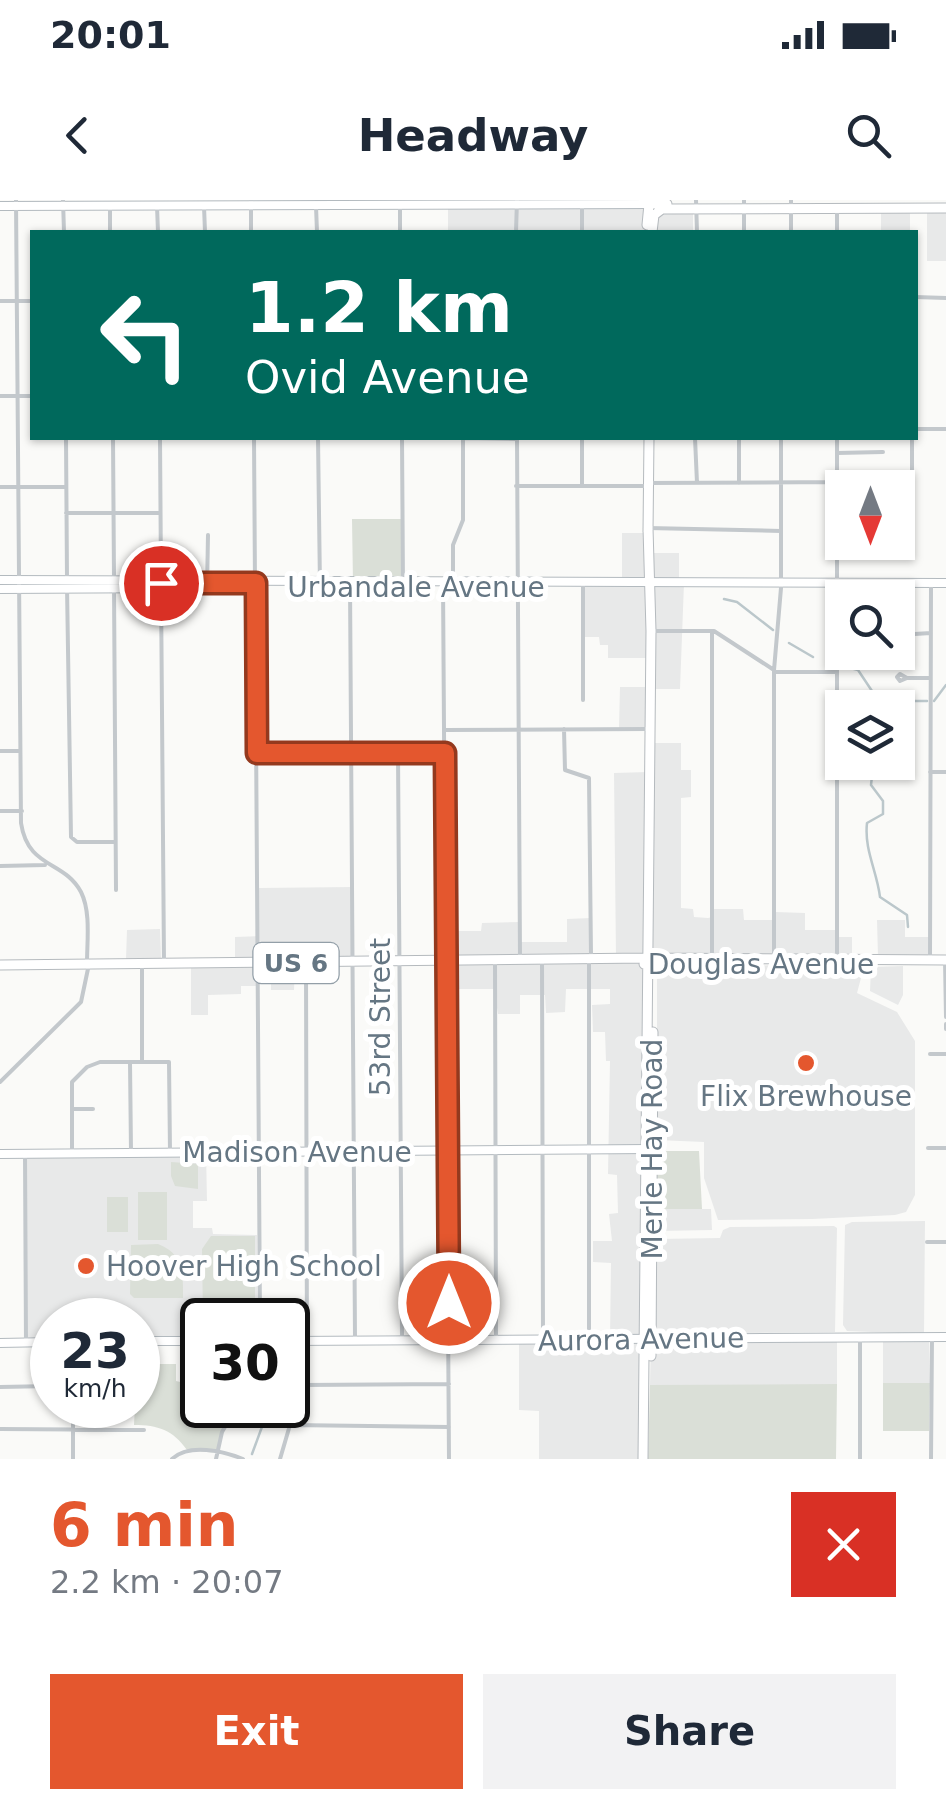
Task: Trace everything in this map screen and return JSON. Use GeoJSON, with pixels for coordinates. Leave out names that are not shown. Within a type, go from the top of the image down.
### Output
{"type":"FeatureCollection","features":[{"type":"Feature","properties":{"kind":"main road"},"geometry":{"type":"LineString","coordinates":[[651,229],[651,205],[946,206]]}},
{"type":"Feature","properties":{"kind":"main road","name":"Merle Hay Road"},"geometry":{"type":"LineString","coordinates":[[645,1459],[650,1149],[649,440]]}},
{"type":"Feature","properties":{"kind":"main road","name":"Douglas Avenue"},"geometry":{"type":"LineString","coordinates":[[0,965],[774,960],[903,964],[946,960]]}},
{"type":"Feature","properties":{"kind":"street"},"geometry":{"type":"LineString","coordinates":[[0,1082],[81,1002],[88,964],[86,908],[81,892],[67,876],[35,856],[23,834],[16,203]]}},
{"type":"Feature","properties":{"kind":"street"},"geometry":{"type":"LineString","coordinates":[[64,203],[64,230]]}},
{"type":"Feature","properties":{"kind":"street"},"geometry":{"type":"LineString","coordinates":[[251,203],[251,230]]}},
{"type":"Feature","properties":{"kind":"street"},"geometry":{"type":"LineString","coordinates":[[516,203],[516,230]]}},
{"type":"Feature","properties":{"kind":"street"},"geometry":{"type":"LineString","coordinates":[[744,203],[744,230]]}},
{"type":"Feature","properties":{"kind":"street"},"geometry":{"type":"LineString","coordinates":[[790,203],[790,230]]}},
{"type":"Feature","properties":{"kind":"street"},"geometry":{"type":"LineString","coordinates":[[315,204],[317,230]]}},
{"type":"Feature","properties":{"kind":"street"},"geometry":{"type":"LineString","coordinates":[[696,204],[696,230]]}},
{"type":"Feature","properties":{"kind":"street"},"geometry":{"type":"LineString","coordinates":[[837,204],[837,230]]}},
{"type":"Feature","properties":{"kind":"street"},"geometry":{"type":"LineString","coordinates":[[0,206],[651,205]]}},
{"type":"Feature","properties":{"kind":"street"},"geometry":{"type":"LineString","coordinates":[[110,206],[110,230]]}},
{"type":"Feature","properties":{"kind":"street"},"geometry":{"type":"LineString","coordinates":[[157,206],[158,230]]}},
{"type":"Feature","properties":{"kind":"street"},"geometry":{"type":"LineString","coordinates":[[204,206],[205,230]]}},
{"type":"Feature","properties":{"kind":"street"},"geometry":{"type":"LineString","coordinates":[[400,206],[400,230]]}},
{"type":"Feature","properties":{"kind":"street"},"geometry":{"type":"LineString","coordinates":[[582,206],[582,230]]}},
{"type":"Feature","properties":{"kind":"street"},"geometry":{"type":"LineString","coordinates":[[918,297],[946,298]]}},
{"type":"Feature","properties":{"kind":"street"},"geometry":{"type":"LineString","coordinates":[[0,301],[30,301]]}},
{"type":"Feature","properties":{"kind":"street"},"geometry":{"type":"LineString","coordinates":[[0,396],[30,396]]}},
{"type":"Feature","properties":{"kind":"street"},"geometry":{"type":"LineString","coordinates":[[918,429],[946,429]]}},
{"type":"Feature","properties":{"kind":"street"},"geometry":{"type":"LineString","coordinates":[[66,440],[71,837],[76,842],[116,842]]}},
{"type":"Feature","properties":{"kind":"street"},"geometry":{"type":"LineString","coordinates":[[112,440],[116,890]]}},
{"type":"Feature","properties":{"kind":"street"},"geometry":{"type":"LineString","coordinates":[[160,440],[164,964]]}},
{"type":"Feature","properties":{"kind":"street"},"geometry":{"type":"LineString","coordinates":[[254,440],[260,1298]]}},
{"type":"Feature","properties":{"kind":"street"},"geometry":{"type":"LineString","coordinates":[[318,440],[320,585]]}},
{"type":"Feature","properties":{"kind":"street"},"geometry":{"type":"LineString","coordinates":[[402,440],[403,585]]}},
{"type":"Feature","properties":{"kind":"street"},"geometry":{"type":"LineString","coordinates":[[449,1459],[445,730],[448,584],[453,545],[463,520],[463,440]]}},
{"type":"Feature","properties":{"kind":"street"},"geometry":{"type":"LineString","coordinates":[[517,440],[520,961]]}},
{"type":"Feature","properties":{"kind":"street"},"geometry":{"type":"LineString","coordinates":[[582,440],[582,486]]}},
{"type":"Feature","properties":{"kind":"street"},"geometry":{"type":"LineString","coordinates":[[695,440],[697,483]]}},
{"type":"Feature","properties":{"kind":"street"},"geometry":{"type":"LineString","coordinates":[[738,482],[739,440]]}},
{"type":"Feature","properties":{"kind":"street"},"geometry":{"type":"LineString","coordinates":[[774,960],[774,672],[781,584],[781,440]]}},
{"type":"Feature","properties":{"kind":"street"},"geometry":{"type":"LineString","coordinates":[[837,440],[837,470]]}},
{"type":"Feature","properties":{"kind":"street"},"geometry":{"type":"LineString","coordinates":[[912,440],[912,470]]}},
{"type":"Feature","properties":{"kind":"street"},"geometry":{"type":"LineString","coordinates":[[837,453],[883,452]]}},
{"type":"Feature","properties":{"kind":"street"},"geometry":{"type":"LineString","coordinates":[[516,486],[825,482]]}},
{"type":"Feature","properties":{"kind":"street"},"geometry":{"type":"LineString","coordinates":[[0,487],[66,487]]}},
{"type":"Feature","properties":{"kind":"street"},"geometry":{"type":"LineString","coordinates":[[66,513],[160,513]]}},
{"type":"Feature","properties":{"kind":"street"},"geometry":{"type":"LineString","coordinates":[[648,528],[781,531]]}},
{"type":"Feature","properties":{"kind":"street"},"geometry":{"type":"LineString","coordinates":[[207,585],[208,535]]}},
{"type":"Feature","properties":{"kind":"street","name":"Urbandale Avenue"},"geometry":{"type":"LineString","coordinates":[[0,580],[20,585]]}},
{"type":"Feature","properties":{"kind":"street","name":"Urbandale Avenue"},"geometry":{"type":"LineString","coordinates":[[915,583],[946,583]]}},
{"type":"Feature","properties":{"kind":"street"},"geometry":{"type":"LineString","coordinates":[[930,960],[931,583]]}},
{"type":"Feature","properties":{"kind":"street"},"geometry":{"type":"LineString","coordinates":[[583,584],[583,700]]}},
{"type":"Feature","properties":{"kind":"street","name":"Urbandale Avenue"},"geometry":{"type":"LineString","coordinates":[[0,589],[20,585],[825,584]]}},
{"type":"Feature","properties":{"kind":"street"},"geometry":{"type":"LineString","coordinates":[[350,585],[355,1341]]}},
{"type":"Feature","properties":{"kind":"street"},"geometry":{"type":"LineString","coordinates":[[649,631],[712,631],[774,672],[837,672],[836,962]]}},
{"type":"Feature","properties":{"kind":"street"},"geometry":{"type":"LineString","coordinates":[[712,631],[712,961]]}},
{"type":"Feature","properties":{"kind":"street"},"geometry":{"type":"LineString","coordinates":[[915,634],[931,633]]}},
{"type":"Feature","properties":{"kind":"street"},"geometry":{"type":"LineString","coordinates":[[907,678],[931,678]]}},
{"type":"Feature","properties":{"kind":"street"},"geometry":{"type":"LineString","coordinates":[[564,729],[565,770],[585,775],[589,780],[589,1340]]}},
{"type":"Feature","properties":{"kind":"street"},"geometry":{"type":"LineString","coordinates":[[445,730],[648,729]]}},
{"type":"Feature","properties":{"kind":"street"},"geometry":{"type":"LineString","coordinates":[[0,751],[21,751]]}},
{"type":"Feature","properties":{"kind":"street"},"geometry":{"type":"LineString","coordinates":[[257,753],[445,753]]}},
{"type":"Feature","properties":{"kind":"street","name":"53rd Street"},"geometry":{"type":"LineString","coordinates":[[398,753],[402,1341]]}},
{"type":"Feature","properties":{"kind":"street"},"geometry":{"type":"LineString","coordinates":[[930,772],[946,772]]}},
{"type":"Feature","properties":{"kind":"street"},"geometry":{"type":"LineString","coordinates":[[0,812],[22,811]]}},
{"type":"Feature","properties":{"kind":"street"},"geometry":{"type":"LineString","coordinates":[[32,866],[35,856]]}},
{"type":"Feature","properties":{"kind":"street"},"geometry":{"type":"LineString","coordinates":[[0,866],[47,865]]}},
{"type":"Feature","properties":{"kind":"street"},"geometry":{"type":"LineString","coordinates":[[946,960],[946,1024]]}},
{"type":"Feature","properties":{"kind":"street"},"geometry":{"type":"LineString","coordinates":[[542,961],[543,1340]]}},
{"type":"Feature","properties":{"kind":"street"},"geometry":{"type":"LineString","coordinates":[[495,962],[496,1341]]}},
{"type":"Feature","properties":{"kind":"street"},"geometry":{"type":"LineString","coordinates":[[306,963],[308,1298]]}},
{"type":"Feature","properties":{"kind":"street"},"geometry":{"type":"LineString","coordinates":[[142,964],[142,1062]]}},
{"type":"Feature","properties":{"kind":"street"},"geometry":{"type":"LineString","coordinates":[[930,1054],[946,1054]]}},
{"type":"Feature","properties":{"kind":"street"},"geometry":{"type":"LineString","coordinates":[[72,1153],[72,1082],[87,1067],[100,1062],[166,1062],[170,1065],[170,1153]]}},
{"type":"Feature","properties":{"kind":"street"},"geometry":{"type":"LineString","coordinates":[[130,1062],[131,1153]]}},
{"type":"Feature","properties":{"kind":"street"},"geometry":{"type":"LineString","coordinates":[[72,1110],[93,1109]]}},
{"type":"Feature","properties":{"kind":"street"},"geometry":{"type":"LineString","coordinates":[[928,1148],[946,1148]]}},
{"type":"Feature","properties":{"kind":"street","name":"Madison Avenue"},"geometry":{"type":"LineString","coordinates":[[0,1154],[650,1149]]}},
{"type":"Feature","properties":{"kind":"street"},"geometry":{"type":"LineString","coordinates":[[25,1154],[26,1342]]}},
{"type":"Feature","properties":{"kind":"street"},"geometry":{"type":"LineString","coordinates":[[927,1242],[946,1242]]}},
{"type":"Feature","properties":{"kind":"street","name":"Aurora Avenue"},"geometry":{"type":"LineString","coordinates":[[310,1341],[878,1334],[946,1337]]}},
{"type":"Feature","properties":{"kind":"street"},"geometry":{"type":"LineString","coordinates":[[860,1337],[860,1459]]}},
{"type":"Feature","properties":{"kind":"street"},"geometry":{"type":"LineString","coordinates":[[931,1459],[932,1337]]}},
{"type":"Feature","properties":{"kind":"street"},"geometry":{"type":"LineString","coordinates":[[0,1343],[30,1342]]}},
{"type":"Feature","properties":{"kind":"street"},"geometry":{"type":"LineString","coordinates":[[310,1386],[449,1384]]}},
{"type":"Feature","properties":{"kind":"street"},"geometry":{"type":"LineString","coordinates":[[0,1387],[30,1386]]}},
{"type":"Feature","properties":{"kind":"street"},"geometry":{"type":"LineString","coordinates":[[310,1428],[449,1427]]}},
{"type":"Feature","properties":{"kind":"street"},"geometry":{"type":"LineString","coordinates":[[216,1456],[224,1428]]}},
{"type":"Feature","properties":{"kind":"street"},"geometry":{"type":"LineString","coordinates":[[280,1459],[289,1428]]}},
{"type":"Feature","properties":{"kind":"street"},"geometry":{"type":"LineString","coordinates":[[73,1429],[73,1459]]}},
{"type":"Feature","properties":{"kind":"street"},"geometry":{"type":"LineString","coordinates":[[0,1430],[144,1430]]}},
{"type":"Feature","properties":{"kind":"street"},"geometry":{"type":"LineString","coordinates":[[172,1459],[186,1450],[243,1459]]}},
{"type":"Feature","properties":{"kind":"shaded area"},"geometry":{"type":"Polygon","coordinates":[[[556,200],[669,200],[669,204],[587,207],[647,209],[647,230],[448,230],[448,206],[556,205],[556,200]]]}},
{"type":"Feature","properties":{"kind":"shaded area"},"geometry":{"type":"Polygon","coordinates":[[[881,208],[946,208],[946,261],[927,261],[927,210],[910,211],[910,230],[881,230],[881,208]]]}},
{"type":"Feature","properties":{"kind":"shaded area"},"geometry":{"type":"Polygon","coordinates":[[[663,213],[693,213],[693,230],[657,230],[657,219],[663,213]]]}},
{"type":"Feature","properties":{"kind":"shaded area"},"geometry":{"type":"Polygon","coordinates":[[[352,519],[403,519],[403,582],[353,583],[352,519]]]}},
{"type":"Feature","properties":{"kind":"shaded area"},"geometry":{"type":"Polygon","coordinates":[[[622,533],[648,533],[647,582],[622,582],[622,533]]]}},
{"type":"Feature","properties":{"kind":"shaded area"},"geometry":{"type":"Polygon","coordinates":[[[650,553],[679,553],[679,583],[684,583],[680,689],[649,689],[648,729],[619,729],[620,687],[648,687],[650,553]]]}},
{"type":"Feature","properties":{"kind":"shaded area"},"geometry":{"type":"Polygon","coordinates":[[[161,559],[189,559],[189,583],[138,582],[138,566],[161,566],[161,559]]]}},
{"type":"Feature","properties":{"kind":"shaded area"},"geometry":{"type":"Polygon","coordinates":[[[583,586],[647,586],[647,658],[608,658],[608,645],[600,645],[599,637],[583,637],[583,586]]]}},
{"type":"Feature","properties":{"kind":"shaded area"},"geometry":{"type":"Polygon","coordinates":[[[648,743],[681,743],[681,770],[691,770],[691,797],[681,798],[681,908],[693,909],[694,917],[708,918],[712,917],[712,909],[743,909],[744,920],[774,920],[775,912],[805,913],[805,930],[837,930],[837,937],[852,937],[852,957],[653,958],[652,918],[646,958],[616,958],[614,773],[648,772],[648,743]]]}},
{"type":"Feature","properties":{"kind":"shaded area"},"geometry":{"type":"Polygon","coordinates":[[[352,887],[353,962],[295,963],[294,990],[271,990],[271,963],[259,964],[259,986],[241,986],[241,994],[208,995],[208,1015],[191,1015],[191,963],[235,963],[235,937],[259,936],[259,888],[352,887]]]}},
{"type":"Feature","properties":{"kind":"shaded area"},"geometry":{"type":"Polygon","coordinates":[[[591,918],[592,961],[646,964],[643,1459],[539,1459],[539,1411],[519,1410],[519,1341],[610,1339],[611,1263],[593,1262],[593,1241],[612,1241],[609,1214],[618,1213],[617,1175],[608,1174],[610,1061],[606,1061],[605,1032],[593,1032],[592,1005],[610,1004],[610,989],[566,989],[565,1012],[546,1013],[545,995],[520,995],[520,1014],[498,1014],[494,989],[451,989],[447,931],[481,931],[482,923],[520,922],[520,942],[567,942],[567,919],[591,918]]]}},
{"type":"Feature","properties":{"kind":"shaded area"},"geometry":{"type":"Polygon","coordinates":[[[877,920],[905,920],[905,937],[929,937],[928,955],[878,957],[877,920]]]}},
{"type":"Feature","properties":{"kind":"shaded area"},"geometry":{"type":"Polygon","coordinates":[[[160,929],[161,959],[126,959],[127,930],[160,929]]]}},
{"type":"Feature","properties":{"kind":"shaded area"},"geometry":{"type":"Polygon","coordinates":[[[903,966],[903,995],[898,1005],[870,991],[871,967],[903,966]]]}},
{"type":"Feature","properties":{"kind":"shaded area"},"geometry":{"type":"Polygon","coordinates":[[[657,968],[854,968],[861,978],[857,993],[897,1012],[915,1041],[915,1195],[906,1212],[718,1220],[704,1178],[704,1142],[657,1140],[657,968]]]}},
{"type":"Feature","properties":{"kind":"shaded area"},"geometry":{"type":"Polygon","coordinates":[[[661,1151],[699,1151],[702,1209],[655,1209],[656,1159],[661,1151]]]}},
{"type":"Feature","properties":{"kind":"shaded area"},"geometry":{"type":"Polygon","coordinates":[[[206,1152],[207,1201],[193,1201],[193,1228],[212,1228],[213,1234],[257,1235],[258,1298],[180,1298],[180,1341],[160,1341],[160,1298],[30,1298],[30,1343],[26,1343],[25,1154],[206,1152]]]}},
{"type":"Feature","properties":{"kind":"shaded area"},"geometry":{"type":"Polygon","coordinates":[[[171,1162],[198,1164],[198,1189],[175,1186],[171,1162]]]}},
{"type":"Feature","properties":{"kind":"shaded area"},"geometry":{"type":"Polygon","coordinates":[[[138,1192],[167,1192],[167,1240],[138,1240],[138,1192]]]}},
{"type":"Feature","properties":{"kind":"shaded area"},"geometry":{"type":"Polygon","coordinates":[[[107,1197],[128,1197],[128,1232],[107,1232],[107,1197]]]}},
{"type":"Feature","properties":{"kind":"shaded area"},"geometry":{"type":"Polygon","coordinates":[[[655,1209],[711,1209],[712,1230],[658,1231],[655,1209]]]}},
{"type":"Feature","properties":{"kind":"shaded area"},"geometry":{"type":"Polygon","coordinates":[[[925,1221],[924,1334],[847,1331],[843,1325],[845,1225],[925,1221]]]}},
{"type":"Feature","properties":{"kind":"shaded area"},"geometry":{"type":"Polygon","coordinates":[[[834,1226],[835,1332],[655,1334],[657,1239],[720,1238],[723,1230],[730,1227],[834,1226]]]}},
{"type":"Feature","properties":{"kind":"shaded area"},"geometry":{"type":"Polygon","coordinates":[[[211,1236],[255,1236],[255,1298],[203,1298],[202,1249],[211,1236]]]}},
{"type":"Feature","properties":{"kind":"shaded area"},"geometry":{"type":"Polygon","coordinates":[[[158,1244],[173,1253],[182,1273],[183,1298],[134,1298],[130,1294],[131,1245],[158,1244]]]}},
{"type":"Feature","properties":{"kind":"shaded area"},"geometry":{"type":"Polygon","coordinates":[[[837,1337],[837,1385],[650,1385],[651,1339],[837,1337]]]}},
{"type":"Feature","properties":{"kind":"shaded area"},"geometry":{"type":"Polygon","coordinates":[[[883,1340],[929,1341],[930,1383],[883,1383],[883,1340]]]}},
{"type":"Feature","properties":{"kind":"shaded area"},"geometry":{"type":"Polygon","coordinates":[[[160,1364],[176,1364],[180,1428],[225,1428],[217,1453],[187,1450],[157,1428],[160,1364]]]}},
{"type":"Feature","properties":{"kind":"shaded area"},"geometry":{"type":"Polygon","coordinates":[[[883,1383],[930,1383],[929,1431],[883,1431],[883,1383]]]}},
{"type":"Feature","properties":{"kind":"shaded area"},"geometry":{"type":"Polygon","coordinates":[[[837,1384],[836,1459],[648,1459],[650,1385],[837,1384]]]}},
{"type":"Feature","properties":{"kind":"waterway"},"geometry":{"type":"LineString","coordinates":[[724,599],[737,602],[773,630]]}},
{"type":"Feature","properties":{"kind":"waterway"},"geometry":{"type":"LineString","coordinates":[[789,643],[813,657]]}},
{"type":"Feature","properties":{"kind":"waterway"},"geometry":{"type":"LineString","coordinates":[[858,670],[871,690]]}},
{"type":"Feature","properties":{"kind":"waterway"},"geometry":{"type":"LineString","coordinates":[[934,701],[946,685]]}},
{"type":"Feature","properties":{"kind":"waterway"},"geometry":{"type":"LineString","coordinates":[[915,701],[927,701]]}},
{"type":"Feature","properties":{"kind":"waterway"},"geometry":{"type":"LineString","coordinates":[[872,780],[883,801],[883,814],[867,823],[880,897],[907,915],[908,927]]}},
{"type":"Feature","properties":{"kind":"waterway"},"geometry":{"type":"LineString","coordinates":[[252,1454],[262,1428]]}},
{"type":"Feature","properties":{"kind":"place","name":"Flix Brewhouse"},"geometry":{"type":"Point","coordinates":[806,1063]}},
{"type":"Feature","properties":{"kind":"place","name":"Hoover High School"},"geometry":{"type":"Point","coordinates":[86,1266]}},
{"type":"Feature","properties":{"kind":"route"},"geometry":{"type":"LineString","coordinates":[[161,583],[256,583],[257,753],[445,753],[449,1303]]}}]}
